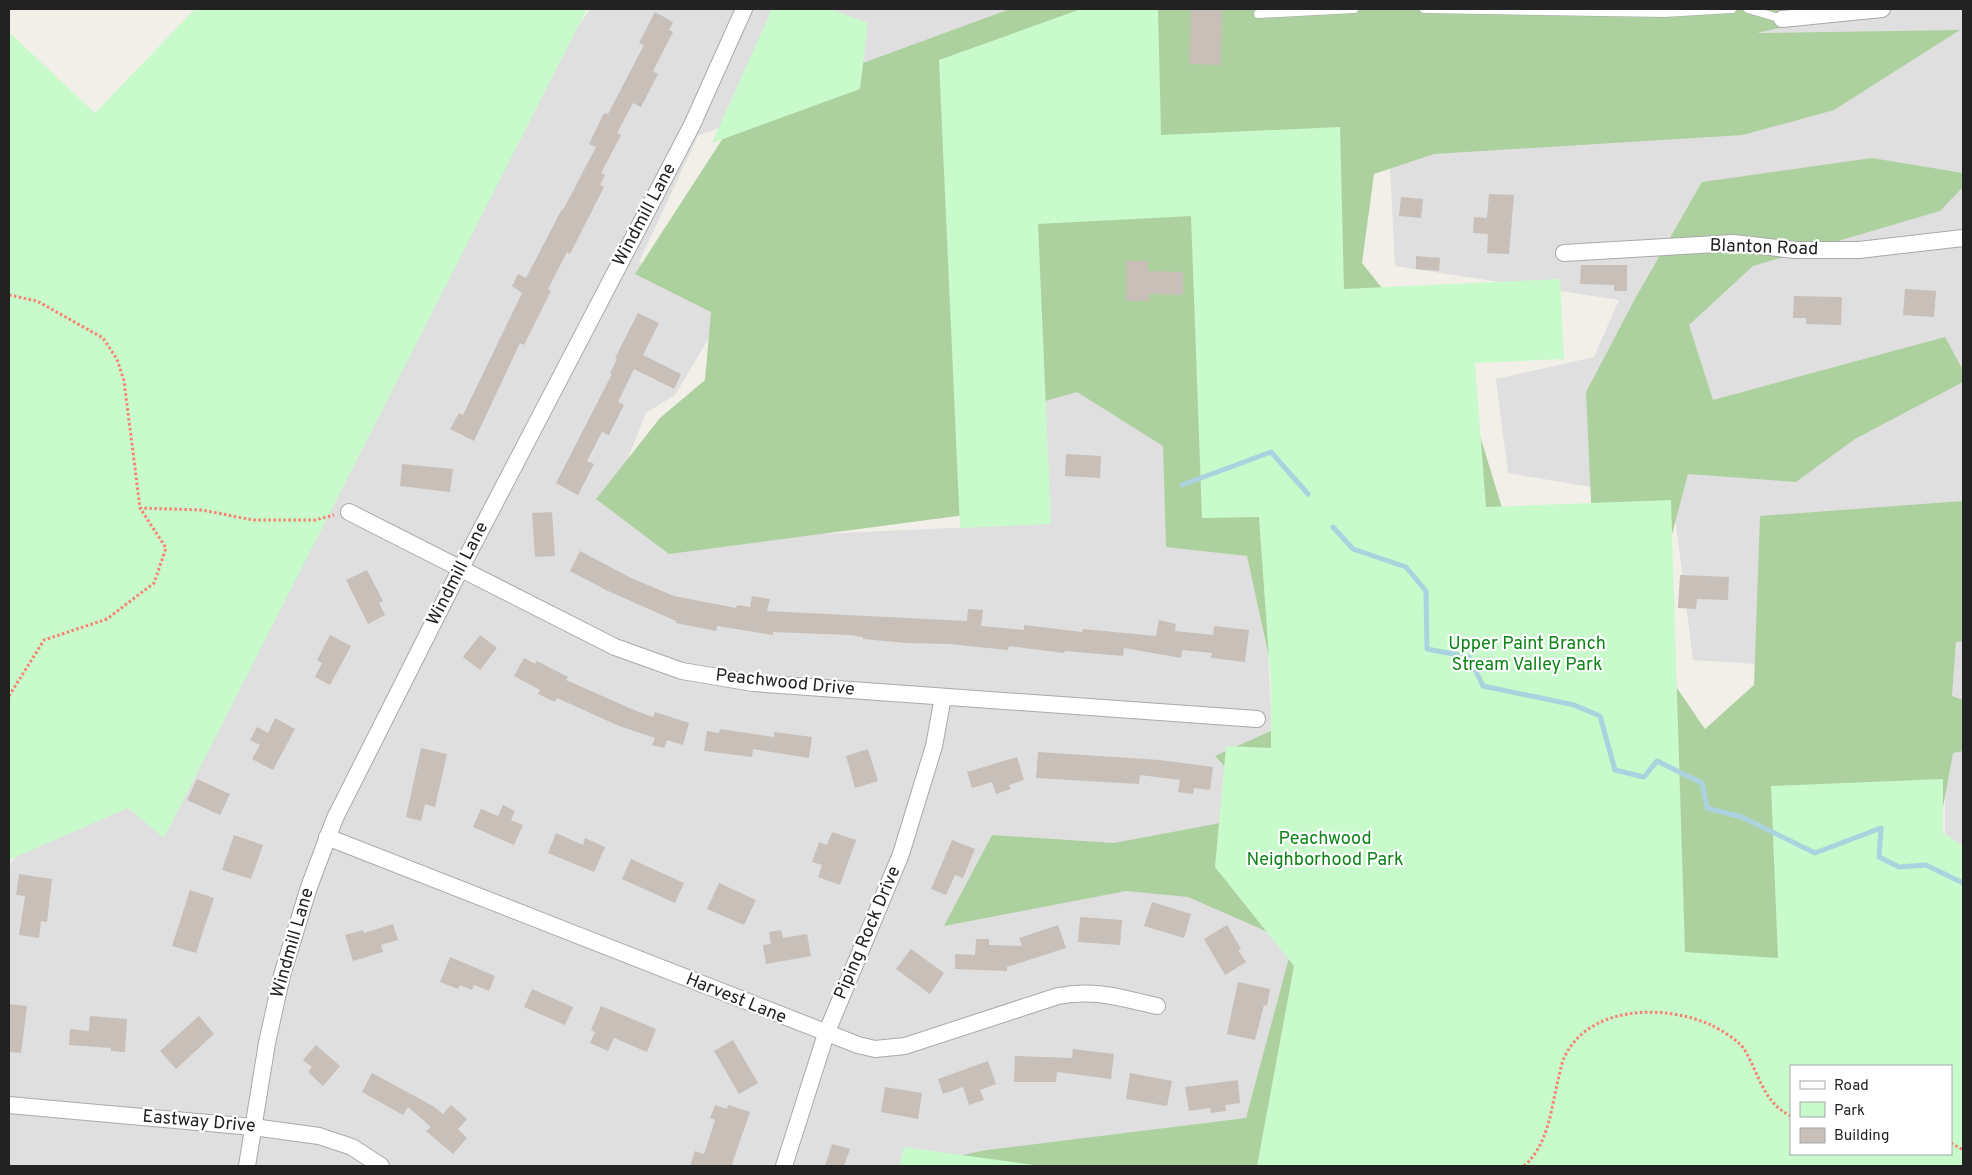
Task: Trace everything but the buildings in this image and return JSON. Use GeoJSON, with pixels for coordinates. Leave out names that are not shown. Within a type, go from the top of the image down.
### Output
{"type":"FeatureCollection","features":[{"type":"Feature","properties":{"kind":"street","name":"Windmill Lane"},"geometry":{"type":"LineString","coordinates":[[247,1166],[267,1043],[282,975],[309,887],[327,837],[461,568],[692,125],[744,9]]}},
{"type":"Feature","properties":{"kind":"street"},"geometry":{"type":"LineString","coordinates":[[1778,14],[1882,9]]}},
{"type":"Feature","properties":{"kind":"street","name":"Blanton Road"},"geometry":{"type":"LineString","coordinates":[[1564,253],[1733,243],[1794,250],[1859,250],[1963,238]]}},
{"type":"Feature","properties":{"kind":"street","name":"Peachwood Drive"},"geometry":{"type":"LineString","coordinates":[[350,512],[615,647],[682,671],[753,683],[1257,719]]}},
{"type":"Feature","properties":{"kind":"street","name":"Piping Rock Drive"},"geometry":{"type":"LineString","coordinates":[[784,1166],[826,1034],[901,854],[934,746],[943,697]]}},
{"type":"Feature","properties":{"kind":"street","name":"Harvest Lane"},"geometry":{"type":"LineString","coordinates":[[327,837],[858,1045],[889,1049],[905,1046],[1058,996],[1079,993],[1095,992],[1157,1006]]}},
{"type":"Feature","properties":{"kind":"street","name":"Eastway Drive"},"geometry":{"type":"LineString","coordinates":[[9,1105],[253,1127],[319,1136],[352,1147],[380,1166]]}},
{"type":"Feature","properties":{"kind":"lane"},"geometry":{"type":"LineString","coordinates":[[1258,14],[1354,9]]}},
{"type":"Feature","properties":{"kind":"lane"},"geometry":{"type":"LineString","coordinates":[[1424,9],[1664,13],[1732,9]]}},
{"type":"Feature","properties":{"kind":"lane"},"geometry":{"type":"LineString","coordinates":[[1748,9],[1778,14]]}},
{"type":"Feature","properties":{"kind":"path"},"geometry":{"type":"LineString","coordinates":[[9,295],[37,301],[103,338],[117,359],[124,381],[140,508],[166,548],[154,583],[107,619],[44,640],[9,696]]}},
{"type":"Feature","properties":{"kind":"path"},"geometry":{"type":"LineString","coordinates":[[140,508],[202,510],[253,520],[315,520],[350,512]]}},
{"type":"Feature","properties":{"kind":"path"},"geometry":{"type":"LineString","coordinates":[[1524,1166],[1546,1134],[1564,1058],[1580,1035],[1616,1015],[1661,1011],[1711,1025],[1744,1048],[1766,1095],[1790,1115]]}},
{"type":"Feature","properties":{"kind":"path"},"geometry":{"type":"LineString","coordinates":[[1952,1143],[1963,1150]]}},
{"type":"Feature","properties":{"kind":"shaded area"},"geometry":{"type":"Polygon","coordinates":[[[590,9],[1034,9],[853,73],[698,136],[639,262],[728,306],[675,395],[646,413],[616,487],[664,541],[1020,525],[1019,237],[1261,516],[1273,749],[1296,966],[1259,1166],[9,1166],[9,867],[590,9]]]}},
{"type":"Feature","properties":{"kind":"shaded area"},"geometry":{"type":"Polygon","coordinates":[[[1185,9],[1963,9],[1963,523],[1756,664],[1693,660],[1673,501],[1508,473],[1496,379],[1594,357],[1619,300],[1395,266],[1383,28],[1185,9]]]}},
{"type":"Feature","properties":{"kind":"shaded area"},"geometry":{"type":"Polygon","coordinates":[[[1963,552],[1963,846],[1945,834],[1945,779],[1963,552]]]}},
{"type":"Feature","properties":{"kind":"green space"},"geometry":{"type":"Polygon","coordinates":[[[195,9],[587,9],[164,838],[128,808],[9,860],[9,32],[95,113],[195,9]]]}},
{"type":"Feature","properties":{"kind":"green space"},"geometry":{"type":"Polygon","coordinates":[[[772,9],[830,9],[868,23],[860,89],[712,143],[772,9]]]}},
{"type":"Feature","properties":{"kind":"green space","name":"Peachwood Neighborhood Park"},"geometry":{"type":"Polygon","coordinates":[[[1010,9],[1862,9],[1757,33],[1960,30],[1834,110],[1743,135],[1434,154],[1374,174],[1362,263],[1398,308],[1458,364],[1507,524],[1592,523],[1586,392],[1636,297],[1702,182],[1872,158],[1963,173],[1963,187],[1940,211],[1753,266],[1689,325],[1713,400],[1945,337],[1963,370],[1963,382],[1855,439],[1796,482],[1688,474],[1644,640],[1705,729],[1754,685],[1760,516],[1963,501],[1963,641],[1956,642],[1952,696],[1963,700],[1963,751],[1953,753],[1937,840],[1963,1166],[908,1166],[987,1150],[1246,1118],[1293,943],[1188,897],[1126,891],[944,926],[992,835],[1114,843],[1268,814],[1215,756],[1284,725],[1247,556],[1166,547],[1163,446],[1077,392],[1010,411],[1011,509],[669,554],[596,499],[660,418],[705,380],[711,312],[635,274],[743,107],[1010,9]]]}},
{"type":"Feature","properties":{"kind":"green space","name":"Upper Paint Branch Stream Valley Park"},"geometry":{"type":"Polygon","coordinates":[[[1081,9],[1158,9],[1161,135],[1340,127],[1344,289],[1560,279],[1564,359],[1475,363],[1486,507],[1671,500],[1685,952],[1778,958],[1771,786],[1943,779],[1943,833],[1963,846],[1963,1166],[1257,1166],[1294,966],[1215,867],[1226,746],[1271,748],[1271,686],[1259,517],[1202,518],[1191,216],[1038,224],[1051,524],[960,528],[939,60],[1081,9]]]}},
{"type":"Feature","properties":{"kind":"green space"},"geometry":{"type":"Polygon","coordinates":[[[904,1147],[1041,1166],[899,1166],[904,1147]]]}},
{"type":"Feature","properties":{"kind":"waterway"},"geometry":{"type":"LineString","coordinates":[[1182,485],[1271,452],[1308,494]]}},
{"type":"Feature","properties":{"kind":"waterway"},"geometry":{"type":"LineString","coordinates":[[1333,527],[1353,549],[1406,567],[1426,591],[1427,649],[1469,657],[1483,686],[1574,705],[1600,716],[1615,770],[1644,777],[1657,761],[1702,783],[1707,808],[1742,817],[1815,853],[1881,828],[1879,857],[1899,867],[1926,865],[1963,883]]}}]}
